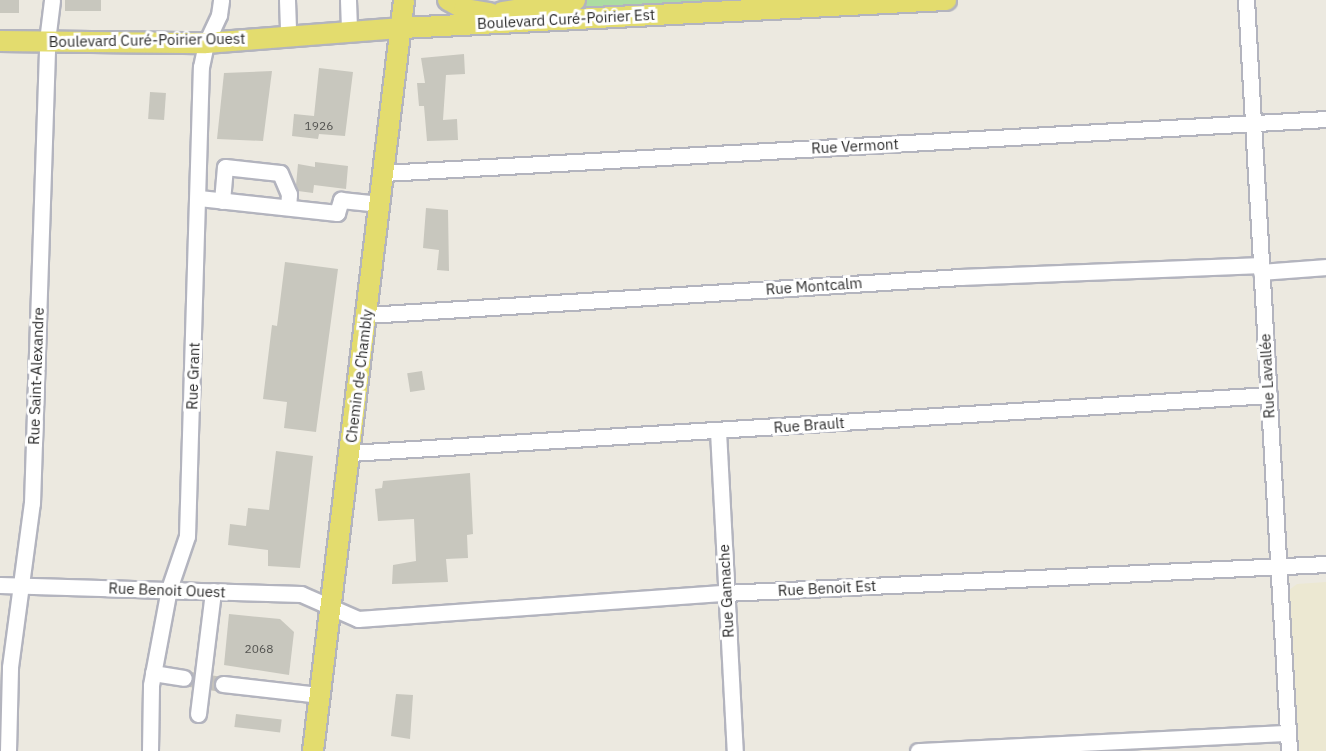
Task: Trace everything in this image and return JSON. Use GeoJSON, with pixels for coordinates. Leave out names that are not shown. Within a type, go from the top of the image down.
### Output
{"type":"FeatureCollection","features":[{"type":"Feature","properties":{"kind":"main road","name":"Chemin de Chambly"},"geometry":{"type":"LineString","coordinates":[[313,751],[404,0]]}},
{"type":"Feature","properties":{"kind":"main road"},"geometry":{"type":"LineString","coordinates":[[448,0],[464,9],[490,14]]}},
{"type":"Feature","properties":{"kind":"main road"},"geometry":{"type":"LineString","coordinates":[[402,28],[575,0]]}},
{"type":"Feature","properties":{"kind":"main road","name":"Boulevard Curé-Poirier Est"},"geometry":{"type":"LineString","coordinates":[[402,28],[946,0]]}},
{"type":"Feature","properties":{"kind":"main road","name":"Boulevard Curé-Poirier Ouest"},"geometry":{"type":"LineString","coordinates":[[0,41],[206,43],[402,28]]}},
{"type":"Feature","properties":{"kind":"street","name":"Rue Saint-Alexandre"},"geometry":{"type":"LineString","coordinates":[[8,751],[10,667],[32,503],[47,41],[52,0]]}},
{"type":"Feature","properties":{"kind":"street","name":"Rue Grant"},"geometry":{"type":"LineString","coordinates":[[150,751],[153,673],[169,590],[187,536],[199,198],[201,67],[206,43],[219,15],[221,0]]}},
{"type":"Feature","properties":{"kind":"street"},"geometry":{"type":"LineString","coordinates":[[287,0],[288,36]]}},
{"type":"Feature","properties":{"kind":"street"},"geometry":{"type":"LineString","coordinates":[[348,0],[349,32]]}},
{"type":"Feature","properties":{"kind":"street","name":"Rue Lavallée"},"geometry":{"type":"LineString","coordinates":[[1246,0],[1289,751]]}},
{"type":"Feature","properties":{"kind":"street","name":"Rue Vermont"},"geometry":{"type":"LineString","coordinates":[[384,173],[1326,119]]}},
{"type":"Feature","properties":{"kind":"street"},"geometry":{"type":"LineString","coordinates":[[222,201],[225,167],[280,173],[289,194],[288,207]]}},
{"type":"Feature","properties":{"kind":"street"},"geometry":{"type":"LineString","coordinates":[[199,198],[337,213],[341,200],[380,204]]}},
{"type":"Feature","properties":{"kind":"street","name":"Rue Montcalm"},"geometry":{"type":"LineString","coordinates":[[367,315],[961,277],[1326,267]]}},
{"type":"Feature","properties":{"kind":"street","name":"Rue Brault"},"geometry":{"type":"LineString","coordinates":[[350,453],[1269,395]]}},
{"type":"Feature","properties":{"kind":"street","name":"Rue Gamache"},"geometry":{"type":"LineString","coordinates":[[718,431],[735,751]]}},
{"type":"Feature","properties":{"kind":"street","name":"Rue Benoit Est"},"geometry":{"type":"LineString","coordinates":[[331,608],[358,619],[725,593],[1326,564]]}},
{"type":"Feature","properties":{"kind":"street","name":"Rue Benoit Ouest"},"geometry":{"type":"LineString","coordinates":[[0,585],[301,594],[331,608]]}},
{"type":"Feature","properties":{"kind":"street"},"geometry":{"type":"LineString","coordinates":[[198,714],[213,591]]}},
{"type":"Feature","properties":{"kind":"street"},"geometry":{"type":"LineString","coordinates":[[153,673],[184,678]]}},
{"type":"Feature","properties":{"kind":"street"},"geometry":{"type":"LineString","coordinates":[[223,684],[320,695]]}},
{"type":"Feature","properties":{"kind":"street"},"geometry":{"type":"LineString","coordinates":[[918,751],[1288,733]]}},
{"type":"Feature","properties":{"kind":"shaded area"},"geometry":{"type":"Polygon","coordinates":[[[1326,582],[1326,751],[1299,751],[1289,590],[1297,584],[1326,582]]]}},
{"type":"Feature","properties":{"kind":"green space"},"geometry":{"type":"Polygon","coordinates":[[[575,0],[946,0],[491,23],[575,0]]]}},
{"type":"Feature","properties":{"kind":"building"},"geometry":{"type":"Polygon","coordinates":[[[0,0],[19,0],[19,13],[0,13],[0,0]]]}},
{"type":"Feature","properties":{"kind":"building"},"geometry":{"type":"Polygon","coordinates":[[[65,0],[101,0],[101,11],[65,11],[65,0]]]}},
{"type":"Feature","properties":{"kind":"building"},"geometry":{"type":"Polygon","coordinates":[[[464,54],[465,74],[446,75],[443,120],[457,119],[458,140],[427,141],[424,106],[419,106],[417,83],[425,83],[421,58],[464,54]]]}},
{"type":"Feature","properties":{"kind":"building"},"geometry":{"type":"Polygon","coordinates":[[[319,68],[353,72],[345,136],[319,134],[318,139],[292,136],[294,114],[314,116],[319,68]]]}},
{"type":"Feature","properties":{"kind":"building"},"geometry":{"type":"Polygon","coordinates":[[[272,71],[263,141],[217,139],[224,73],[272,71]]]}},
{"type":"Feature","properties":{"kind":"building"},"geometry":{"type":"Polygon","coordinates":[[[150,92],[166,93],[164,120],[148,119],[150,92]]]}},
{"type":"Feature","properties":{"kind":"building"},"geometry":{"type":"Polygon","coordinates":[[[315,162],[348,166],[346,189],[314,185],[313,193],[298,191],[296,185],[298,164],[315,167],[315,162]]]}},
{"type":"Feature","properties":{"kind":"building"},"geometry":{"type":"Polygon","coordinates":[[[426,208],[448,210],[449,271],[437,270],[439,250],[423,248],[426,208]]]}},
{"type":"Feature","properties":{"kind":"building"},"geometry":{"type":"Polygon","coordinates":[[[285,262],[338,269],[316,432],[284,428],[287,402],[263,399],[272,325],[277,326],[285,262]]]}},
{"type":"Feature","properties":{"kind":"building"},"geometry":{"type":"Polygon","coordinates":[[[422,371],[425,390],[410,392],[407,373],[422,371]]]}},
{"type":"Feature","properties":{"kind":"building"},"geometry":{"type":"Polygon","coordinates":[[[276,451],[313,456],[300,568],[268,566],[268,550],[228,545],[230,524],[246,526],[248,508],[269,510],[276,451]]]}},
{"type":"Feature","properties":{"kind":"building"},"geometry":{"type":"Polygon","coordinates":[[[470,473],[473,534],[467,535],[468,558],[446,559],[448,582],[392,584],[393,565],[416,561],[414,519],[378,521],[375,489],[382,488],[383,481],[470,473]]]}},
{"type":"Feature","properties":{"kind":"building"},"geometry":{"type":"Polygon","coordinates":[[[229,614],[280,619],[294,632],[289,675],[224,665],[229,614]]]}},
{"type":"Feature","properties":{"kind":"building"},"geometry":{"type":"Polygon","coordinates":[[[396,694],[413,695],[410,739],[391,736],[396,694]]]}},
{"type":"Feature","properties":{"kind":"building"},"geometry":{"type":"Polygon","coordinates":[[[236,714],[282,720],[280,733],[234,727],[236,714]]]}},
{"type":"Feature","properties":{"kind":"tunnel"},"geometry":{"type":"LineString","coordinates":[[184,678],[223,684]]}}]}
